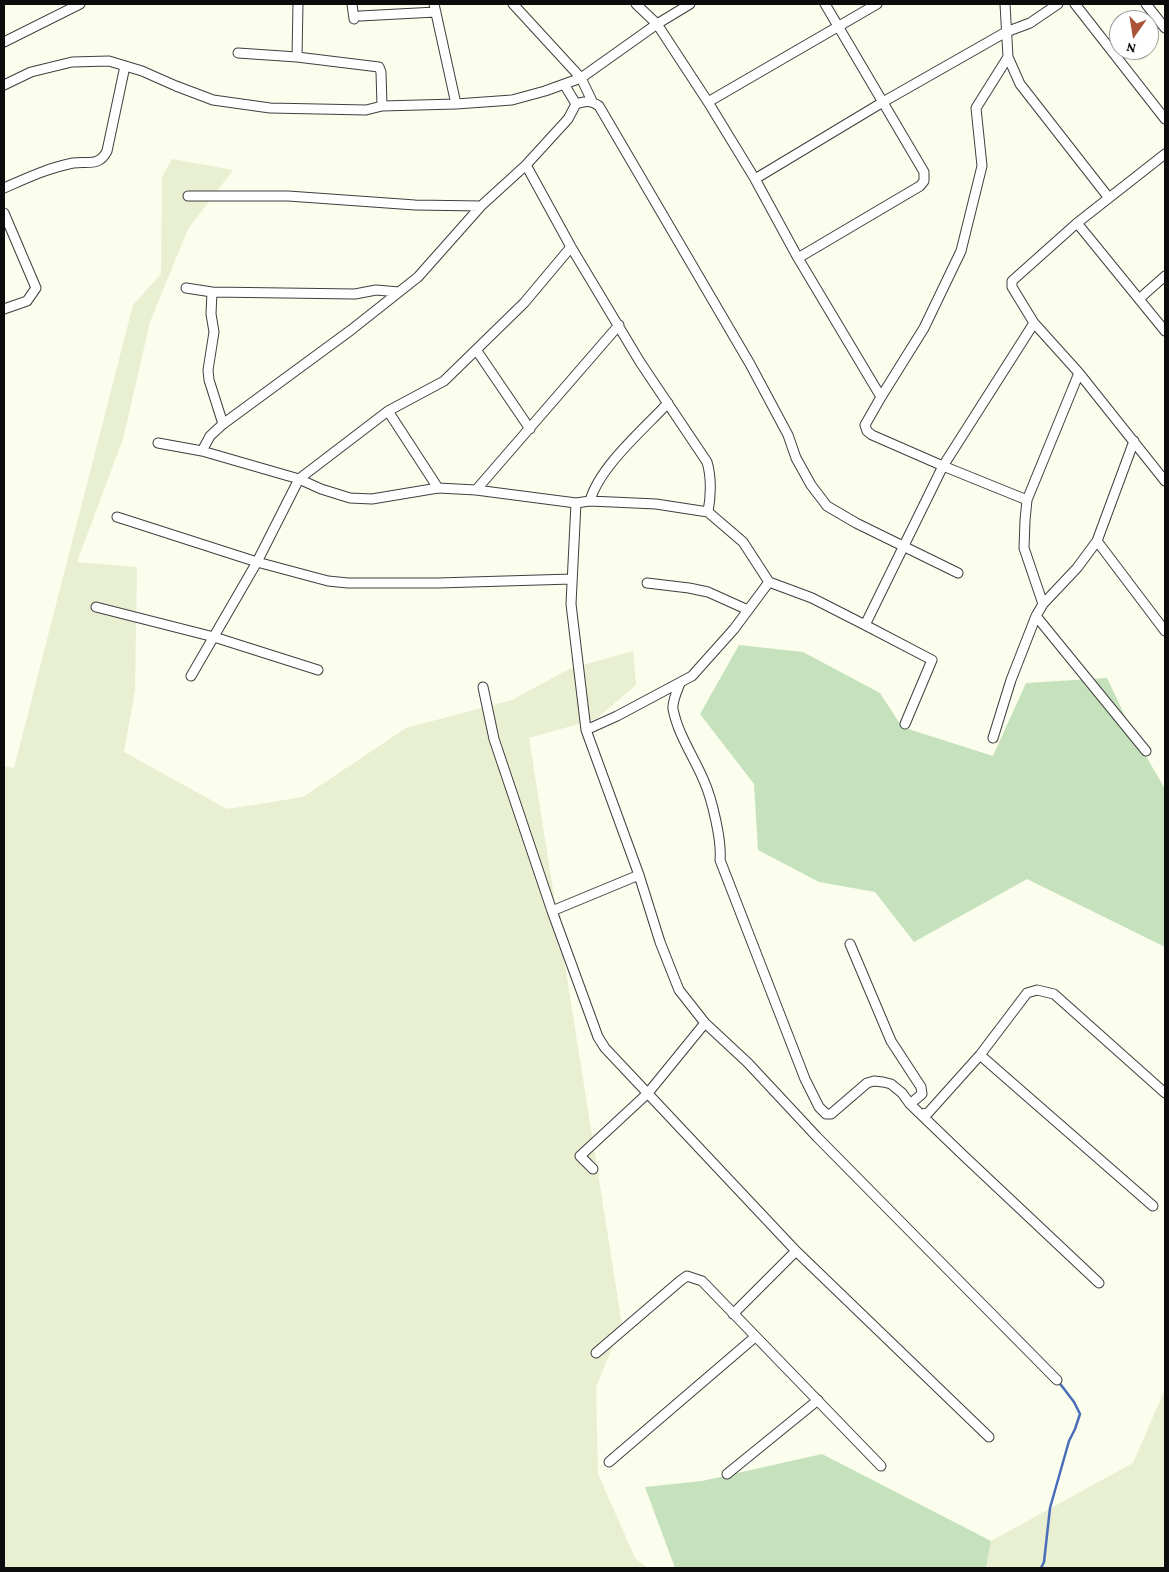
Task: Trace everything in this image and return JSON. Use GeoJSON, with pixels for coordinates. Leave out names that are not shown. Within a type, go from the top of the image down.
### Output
{"type":"FeatureCollection","features":[{"type":"Feature","properties":{"kind":"street"},"geometry":{"type":"LineString","coordinates":[[4,42],[80,4]]}},
{"type":"Feature","properties":{"kind":"street"},"geometry":{"type":"LineString","coordinates":[[297,57],[298,4]]}},
{"type":"Feature","properties":{"kind":"street"},"geometry":{"type":"LineString","coordinates":[[352,4],[357,18],[435,8],[456,104]]}},
{"type":"Feature","properties":{"kind":"street"},"geometry":{"type":"LineString","coordinates":[[513,4],[581,78],[592,102]]}},
{"type":"Feature","properties":{"kind":"street"},"geometry":{"type":"LineString","coordinates":[[636,4],[657,24],[708,102],[755,179],[798,258],[881,396]]}},
{"type":"Feature","properties":{"kind":"street"},"geometry":{"type":"LineString","coordinates":[[4,83],[31,72],[72,62],[109,62],[142,71],[214,100],[270,108],[366,110],[382,106],[512,100],[581,78],[657,24],[690,4]]}},
{"type":"Feature","properties":{"kind":"street"},"geometry":{"type":"LineString","coordinates":[[798,258],[920,186],[924,181],[924,172],[824,4]]}},
{"type":"Feature","properties":{"kind":"street"},"geometry":{"type":"LineString","coordinates":[[708,102],[877,4]]}},
{"type":"Feature","properties":{"kind":"street"},"geometry":{"type":"LineString","coordinates":[[1005,4],[1008,57],[1020,84],[1109,198]]}},
{"type":"Feature","properties":{"kind":"street"},"geometry":{"type":"LineString","coordinates":[[755,179],[882,102],[1006,32],[1030,23],[1058,4]]}},
{"type":"Feature","properties":{"kind":"street"},"geometry":{"type":"LineString","coordinates":[[1075,4],[1165,119]]}},
{"type":"Feature","properties":{"kind":"street"},"geometry":{"type":"LineString","coordinates":[[1146,4],[1165,28]]}},
{"type":"Feature","properties":{"kind":"street"},"geometry":{"type":"LineString","coordinates":[[238,53],[297,57],[379,68],[381,72],[382,106]]}},
{"type":"Feature","properties":{"kind":"street"},"geometry":{"type":"LineString","coordinates":[[1008,57],[976,108],[982,166],[960,251],[924,328],[866,420],[865,425],[867,431],[872,435],[1027,500]]}},
{"type":"Feature","properties":{"kind":"street"},"geometry":{"type":"LineString","coordinates":[[4,188],[45,170],[75,163],[98,162],[104,158],[126,66]]}},
{"type":"Feature","properties":{"kind":"street"},"geometry":{"type":"LineString","coordinates":[[564,84],[576,104]]}},
{"type":"Feature","properties":{"kind":"street"},"geometry":{"type":"LineString","coordinates":[[202,451],[210,436],[223,424],[351,330],[418,276],[481,206],[526,165],[568,119],[576,104],[586,101],[599,106],[750,364],[788,434],[796,458],[811,485],[827,506],[958,572]]}},
{"type":"Feature","properties":{"kind":"street"},"geometry":{"type":"LineString","coordinates":[[1165,154],[1077,224],[1012,281],[1012,288],[1034,323],[1079,373],[1165,481]]}},
{"type":"Feature","properties":{"kind":"street"},"geometry":{"type":"LineString","coordinates":[[526,165],[571,247],[640,362],[707,462],[710,488],[708,512]]}},
{"type":"Feature","properties":{"kind":"street"},"geometry":{"type":"LineString","coordinates":[[188,196],[288,196],[415,205],[481,206]]}},
{"type":"Feature","properties":{"kind":"street"},"geometry":{"type":"LineString","coordinates":[[4,213],[36,288],[27,301],[4,309]]}},
{"type":"Feature","properties":{"kind":"street"},"geometry":{"type":"LineString","coordinates":[[1077,224],[1165,331]]}},
{"type":"Feature","properties":{"kind":"street"},"geometry":{"type":"LineString","coordinates":[[191,676],[257,562],[298,479],[388,411],[444,382],[524,303],[571,247]]}},
{"type":"Feature","properties":{"kind":"street"},"geometry":{"type":"LineString","coordinates":[[1139,299],[1165,276]]}},
{"type":"Feature","properties":{"kind":"street"},"geometry":{"type":"LineString","coordinates":[[186,288],[212,292],[355,294],[376,290],[399,292]]}},
{"type":"Feature","properties":{"kind":"street"},"geometry":{"type":"LineString","coordinates":[[212,292],[211,314],[214,332],[208,370],[209,380],[223,424]]}},
{"type":"Feature","properties":{"kind":"street"},"geometry":{"type":"LineString","coordinates":[[865,625],[943,466],[1034,323]]}},
{"type":"Feature","properties":{"kind":"street"},"geometry":{"type":"LineString","coordinates":[[476,490],[619,325]]}},
{"type":"Feature","properties":{"kind":"street"},"geometry":{"type":"LineString","coordinates":[[477,351],[530,429]]}},
{"type":"Feature","properties":{"kind":"street"},"geometry":{"type":"LineString","coordinates":[[1043,604],[1024,548],[1027,500],[1079,373]]}},
{"type":"Feature","properties":{"kind":"street"},"geometry":{"type":"LineString","coordinates":[[590,501],[594,488],[607,467],[668,403]]}},
{"type":"Feature","properties":{"kind":"street"},"geometry":{"type":"LineString","coordinates":[[388,411],[438,488]]}},
{"type":"Feature","properties":{"kind":"street"},"geometry":{"type":"LineString","coordinates":[[993,738],[1008,688],[1036,616],[1043,604],[1077,568],[1097,541],[1134,441]]}},
{"type":"Feature","properties":{"kind":"street"},"geometry":{"type":"LineString","coordinates":[[158,443],[202,451],[298,479],[350,498],[372,499],[438,488],[476,490],[576,502],[656,504],[708,512],[743,542],[769,582],[812,598],[932,660],[904,724]]}},
{"type":"Feature","properties":{"kind":"street"},"geometry":{"type":"LineString","coordinates":[[576,502],[571,604],[586,730],[640,875],[660,942],[679,990],[705,1023],[748,1062],[824,1144],[1057,1380]]}},
{"type":"Feature","properties":{"kind":"street"},"geometry":{"type":"LineString","coordinates":[[117,517],[257,562],[328,581],[348,583],[438,583],[572,579]]}},
{"type":"Feature","properties":{"kind":"street"},"geometry":{"type":"LineString","coordinates":[[1097,541],[1165,631]]}},
{"type":"Feature","properties":{"kind":"street"},"geometry":{"type":"LineString","coordinates":[[586,730],[617,716],[692,676],[734,629],[769,582]]}},
{"type":"Feature","properties":{"kind":"street"},"geometry":{"type":"LineString","coordinates":[[647,584],[708,592],[748,610]]}},
{"type":"Feature","properties":{"kind":"street"},"geometry":{"type":"LineString","coordinates":[[96,607],[214,637],[318,670]]}},
{"type":"Feature","properties":{"kind":"street"},"geometry":{"type":"LineString","coordinates":[[1036,616],[1146,751]]}},
{"type":"Feature","properties":{"kind":"street"},"geometry":{"type":"LineString","coordinates":[[680,683],[672,707],[688,750],[704,782],[721,850],[720,860],[801,1070],[819,1106],[826,1114],[831,1114],[867,1082],[874,1081],[891,1084],[1099,1284]]}},
{"type":"Feature","properties":{"kind":"street"},"geometry":{"type":"LineString","coordinates":[[483,686],[494,739],[552,911],[598,1037],[609,1053],[796,1251],[989,1437]]}},
{"type":"Feature","properties":{"kind":"street"},"geometry":{"type":"LineString","coordinates":[[552,911],[640,875]]}},
{"type":"Feature","properties":{"kind":"street"},"geometry":{"type":"LineString","coordinates":[[850,944],[891,1041],[922,1088],[922,1094],[910,1104]]}},
{"type":"Feature","properties":{"kind":"street"},"geometry":{"type":"LineString","coordinates":[[922,1114],[928,1113],[980,1055],[1027,993],[1037,990],[1054,994],[1165,1093]]}},
{"type":"Feature","properties":{"kind":"street"},"geometry":{"type":"LineString","coordinates":[[593,1170],[580,1156],[648,1093],[705,1023]]}},
{"type":"Feature","properties":{"kind":"street"},"geometry":{"type":"LineString","coordinates":[[980,1055],[1153,1206]]}},
{"type":"Feature","properties":{"kind":"street"},"geometry":{"type":"LineString","coordinates":[[733,1314],[796,1251]]}},
{"type":"Feature","properties":{"kind":"street"},"geometry":{"type":"LineString","coordinates":[[596,1353],[687,1276],[702,1281],[881,1466]]}},
{"type":"Feature","properties":{"kind":"street"},"geometry":{"type":"LineString","coordinates":[[609,1462],[755,1337]]}},
{"type":"Feature","properties":{"kind":"street"},"geometry":{"type":"LineString","coordinates":[[728,1474],[818,1400]]}},
{"type":"Feature","properties":{"kind":"green space"},"geometry":{"type":"Polygon","coordinates":[[[172,159],[233,170],[188,229],[150,322],[123,439],[77,562],[137,567],[135,690],[124,752],[227,809],[303,797],[406,728],[512,700],[569,669],[633,651],[636,685],[596,719],[529,738],[622,1325],[596,1387],[598,1474],[635,1558],[648,1568],[4,1568],[4,766],[14,768],[133,305],[161,274],[162,177],[172,159]]]}},
{"type":"Feature","properties":{"kind":"green space"},"geometry":{"type":"Polygon","coordinates":[[[739,645],[803,652],[880,693],[902,727],[993,756],[1026,683],[1107,678],[1135,737],[1165,789],[1165,947],[1027,879],[914,942],[875,892],[819,882],[758,850],[754,784],[700,714],[739,645]]]}},
{"type":"Feature","properties":{"kind":"green space"},"geometry":{"type":"Polygon","coordinates":[[[1165,1389],[1165,1568],[986,1568],[991,1541],[1133,1463],[1165,1389]]]}},
{"type":"Feature","properties":{"kind":"green space"},"geometry":{"type":"Polygon","coordinates":[[[822,1454],[991,1541],[986,1568],[675,1568],[645,1487],[702,1481],[822,1454]]]}},
{"type":"Feature","properties":{"kind":"waterway"},"geometry":{"type":"LineString","coordinates":[[1041,1568],[1044,1562],[1050,1508],[1069,1441],[1080,1414],[1074,1402],[1058,1381]]}}]}
